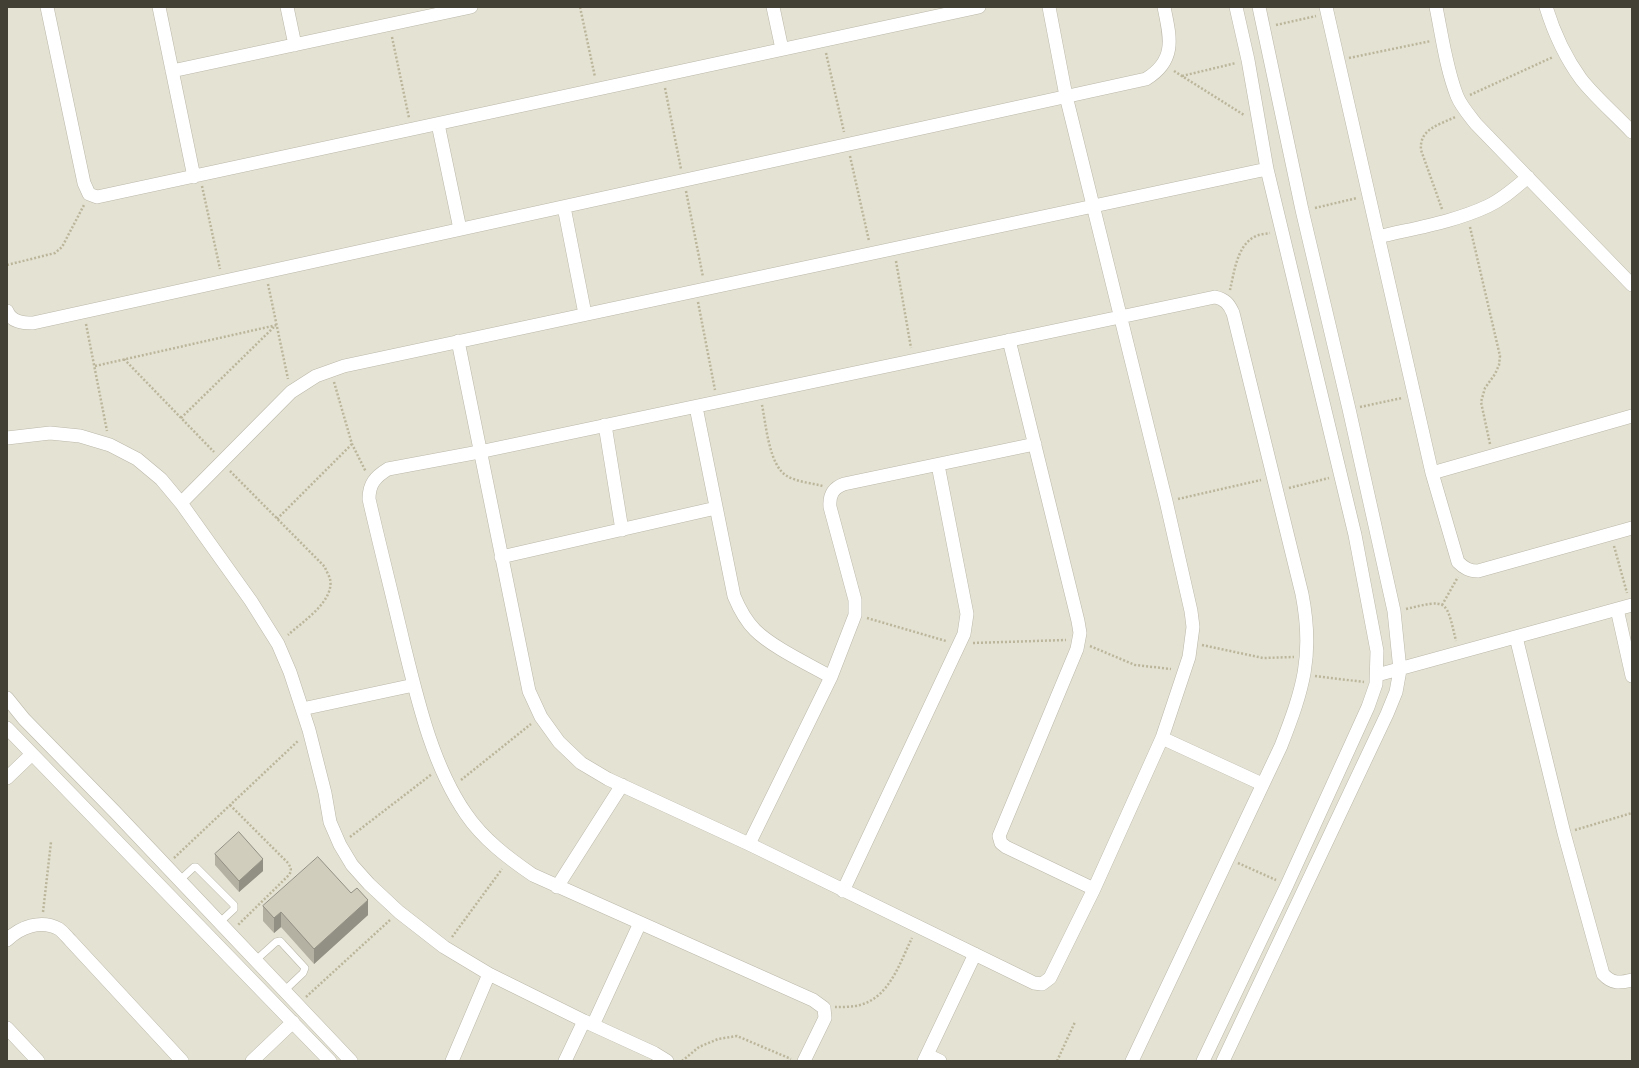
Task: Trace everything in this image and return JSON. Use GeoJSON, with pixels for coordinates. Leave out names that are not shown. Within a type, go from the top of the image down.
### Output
{"type":"FeatureCollection","features":[{"type":"Feature","properties":{"kind":"street"},"geometry":{"type":"LineString","coordinates":[[47,7],[84,183],[89,194],[97,197],[978,7]]}},
{"type":"Feature","properties":{"kind":"street"},"geometry":{"type":"LineString","coordinates":[[159,7],[172,71],[197,176]]}},
{"type":"Feature","properties":{"kind":"street"},"geometry":{"type":"LineString","coordinates":[[287,7],[295,45]]}},
{"type":"Feature","properties":{"kind":"street"},"geometry":{"type":"LineString","coordinates":[[172,71],[471,7]]}},
{"type":"Feature","properties":{"kind":"street"},"geometry":{"type":"LineString","coordinates":[[773,7],[782,49]]}},
{"type":"Feature","properties":{"kind":"street"},"geometry":{"type":"LineString","coordinates":[[458,342],[529,691],[540,717],[559,742],[581,764],[608,779],[749,844],[1034,983],[1042,984],[1050,978],[1094,889],[1162,738],[1185,670],[1192,643],[1193,627],[1191,611],[1166,501],[1066,96],[1049,7]]}},
{"type":"Feature","properties":{"kind":"street"},"geometry":{"type":"LineString","coordinates":[[7,311],[8,314],[20,322],[33,323],[1146,79],[1156,73],[1163,65],[1169,53],[1170,39],[1164,7]]}},
{"type":"Feature","properties":{"kind":"street"},"geometry":{"type":"LineString","coordinates":[[1203,1061],[1287,885],[1368,707],[1377,679],[1375,643],[1355,535],[1267,169],[1248,60],[1236,7]]}},
{"type":"Feature","properties":{"kind":"street"},"geometry":{"type":"LineString","coordinates":[[1223,1061],[1387,714],[1396,692],[1400,670],[1394,611],[1349,409],[1302,210],[1259,7]]}},
{"type":"Feature","properties":{"kind":"street"},"geometry":{"type":"LineString","coordinates":[[1436,7],[1452,80],[1462,105],[1476,124],[1632,285]]}},
{"type":"Feature","properties":{"kind":"street"},"geometry":{"type":"LineString","coordinates":[[1546,7],[1564,52],[1582,80],[1632,132]]}},
{"type":"Feature","properties":{"kind":"street"},"geometry":{"type":"LineString","coordinates":[[1327,10],[1432,473],[1458,562],[1463,568],[1470,571],[1478,571],[1632,528]]}},
{"type":"Feature","properties":{"kind":"street"},"geometry":{"type":"LineString","coordinates":[[438,124],[460,229]]}},
{"type":"Feature","properties":{"kind":"street"},"geometry":{"type":"LineString","coordinates":[[181,503],[291,392],[316,376],[344,366],[1267,169]]}},
{"type":"Feature","properties":{"kind":"street"},"geometry":{"type":"LineString","coordinates":[[1378,237],[1467,215],[1489,205],[1510,192],[1528,177]]}},
{"type":"Feature","properties":{"kind":"street"},"geometry":{"type":"LineString","coordinates":[[564,207],[586,314]]}},
{"type":"Feature","properties":{"kind":"street"},"geometry":{"type":"LineString","coordinates":[[804,1061],[825,1018],[824,1008],[813,1000],[557,887],[510,859],[486,839],[466,815],[450,789],[440,768],[414,684],[369,499],[369,491],[372,483],[378,474],[388,469],[480,452],[1209,298],[1222,299],[1227,302],[1233,313],[1306,614],[1308,635],[1305,674],[1296,708],[1280,746],[1132,1061]]}},
{"type":"Feature","properties":{"kind":"street"},"geometry":{"type":"LineString","coordinates":[[1009,340],[1080,633],[1079,643],[999,836],[1001,843],[1006,847],[1094,889]]}},
{"type":"Feature","properties":{"kind":"street"},"geometry":{"type":"LineString","coordinates":[[696,407],[734,596],[743,615],[754,630],[769,641],[831,677]]}},
{"type":"Feature","properties":{"kind":"street"},"geometry":{"type":"LineString","coordinates":[[1432,473],[1632,416]]}},
{"type":"Feature","properties":{"kind":"street"},"geometry":{"type":"LineString","coordinates":[[604,426],[622,530]]}},
{"type":"Feature","properties":{"kind":"street"},"geometry":{"type":"LineString","coordinates":[[7,438],[50,433],[80,436],[110,445],[137,460],[161,479],[181,503],[251,601],[278,644],[309,730],[325,793],[330,822],[340,845],[352,865],[369,884],[399,912],[444,947],[489,974],[588,1023],[654,1053],[666,1061]]}},
{"type":"Feature","properties":{"kind":"street"},"geometry":{"type":"LineString","coordinates":[[749,844],[831,677],[855,615],[855,600],[829,501],[834,489],[844,484],[1035,444]]}},
{"type":"Feature","properties":{"kind":"street"},"geometry":{"type":"LineString","coordinates":[[843,891],[965,629],[967,614],[938,465]]}},
{"type":"Feature","properties":{"kind":"street"},"geometry":{"type":"LineString","coordinates":[[501,557],[716,508]]}},
{"type":"Feature","properties":{"kind":"street"},"geometry":{"type":"LineString","coordinates":[[1377,679],[1400,670],[1631,605]]}},
{"type":"Feature","properties":{"kind":"street"},"geometry":{"type":"LineString","coordinates":[[1617,609],[1632,676]]}},
{"type":"Feature","properties":{"kind":"street"},"geometry":{"type":"LineString","coordinates":[[1516,637],[1564,833],[1603,974],[1607,979],[1616,983],[1632,980]]}},
{"type":"Feature","properties":{"kind":"street"},"geometry":{"type":"LineString","coordinates":[[302,709],[414,684]]}},
{"type":"Feature","properties":{"kind":"street"},"geometry":{"type":"LineString","coordinates":[[7,698],[29,724],[180,880],[351,1061]]}},
{"type":"Feature","properties":{"kind":"street"},"geometry":{"type":"LineString","coordinates":[[7,728],[294,1022],[330,1061]]}},
{"type":"Feature","properties":{"kind":"street"},"geometry":{"type":"LineString","coordinates":[[1162,738],[1262,784]]}},
{"type":"Feature","properties":{"kind":"street"},"geometry":{"type":"LineString","coordinates":[[7,778],[32,754]]}},
{"type":"Feature","properties":{"kind":"street"},"geometry":{"type":"LineString","coordinates":[[557,887],[622,785]]}},
{"type":"Feature","properties":{"kind":"street"},"geometry":{"type":"LineString","coordinates":[[101,825],[115,812]]}},
{"type":"Feature","properties":{"kind":"street"},"geometry":{"type":"LineString","coordinates":[[565,1061],[588,1023],[640,923]]}},
{"type":"Feature","properties":{"kind":"street"},"geometry":{"type":"LineString","coordinates":[[7,940],[25,927],[42,924],[58,929],[70,940],[182,1061]]}},
{"type":"Feature","properties":{"kind":"street"},"geometry":{"type":"LineString","coordinates":[[940,1061],[925,1058],[975,954]]}},
{"type":"Feature","properties":{"kind":"street"},"geometry":{"type":"LineString","coordinates":[[452,1061],[489,974]]}},
{"type":"Feature","properties":{"kind":"street"},"geometry":{"type":"LineString","coordinates":[[252,1061],[294,1022]]}},
{"type":"Feature","properties":{"kind":"street"},"geometry":{"type":"LineString","coordinates":[[7,1028],[38,1061]]}},
{"type":"Feature","properties":{"kind":"lane"},"geometry":{"type":"LineString","coordinates":[[180,880],[194,867],[196,867],[234,905],[234,909],[220,922]]}},
{"type":"Feature","properties":{"kind":"lane"},"geometry":{"type":"LineString","coordinates":[[256,960],[276,942],[280,941],[282,943],[305,968],[303,973],[285,990]]}},
{"type":"Feature","properties":{"kind":"path"},"geometry":{"type":"LineString","coordinates":[[580,7],[597,90]]}},
{"type":"Feature","properties":{"kind":"path"},"geometry":{"type":"LineString","coordinates":[[1263,28],[1327,10]]}},
{"type":"Feature","properties":{"kind":"path"},"geometry":{"type":"LineString","coordinates":[[389,24],[412,130]]}},
{"type":"Feature","properties":{"kind":"path"},"geometry":{"type":"LineString","coordinates":[[1338,60],[1443,38]]}},
{"type":"Feature","properties":{"kind":"path"},"geometry":{"type":"LineString","coordinates":[[1446,220],[1421,150],[1420,142],[1423,135],[1462,105],[1564,52]]}},
{"type":"Feature","properties":{"kind":"path"},"geometry":{"type":"LineString","coordinates":[[1182,76],[1248,60]]}},
{"type":"Feature","properties":{"kind":"path"},"geometry":{"type":"LineString","coordinates":[[1163,65],[1258,124]]}},
{"type":"Feature","properties":{"kind":"path"},"geometry":{"type":"LineString","coordinates":[[197,176],[223,281]]}},
{"type":"Feature","properties":{"kind":"path"},"geometry":{"type":"LineString","coordinates":[[7,265],[54,253],[62,247],[89,194]]}},
{"type":"Feature","properties":{"kind":"path"},"geometry":{"type":"LineString","coordinates":[[1302,210],[1369,196]]}},
{"type":"Feature","properties":{"kind":"path"},"geometry":{"type":"LineString","coordinates":[[1467,215],[1500,356],[1499,365],[1495,374],[1485,388],[1481,402],[1493,455]]}},
{"type":"Feature","properties":{"kind":"path"},"geometry":{"type":"LineString","coordinates":[[1227,302],[1239,255],[1245,244],[1255,236],[1282,230]]}},
{"type":"Feature","properties":{"kind":"path"},"geometry":{"type":"LineString","coordinates":[[893,249],[913,360]]}},
{"type":"Feature","properties":{"kind":"path"},"geometry":{"type":"LineString","coordinates":[[265,272],[291,392]]}},
{"type":"Feature","properties":{"kind":"path"},"geometry":{"type":"LineString","coordinates":[[695,291],[717,402]]}},
{"type":"Feature","properties":{"kind":"path"},"geometry":{"type":"LineString","coordinates":[[84,312],[110,445]]}},
{"type":"Feature","properties":{"kind":"path"},"geometry":{"type":"LineString","coordinates":[[95,366],[277,325]]}},
{"type":"Feature","properties":{"kind":"path"},"geometry":{"type":"LineString","coordinates":[[180,418],[277,325]]}},
{"type":"Feature","properties":{"kind":"path"},"geometry":{"type":"LineString","coordinates":[[124,360],[325,567],[330,580],[329,593],[322,605],[278,644]]}},
{"type":"Feature","properties":{"kind":"path"},"geometry":{"type":"LineString","coordinates":[[331,370],[352,444],[372,483]]}},
{"type":"Feature","properties":{"kind":"path"},"geometry":{"type":"LineString","coordinates":[[759,392],[773,457],[780,471],[794,479],[834,489]]}},
{"type":"Feature","properties":{"kind":"path"},"geometry":{"type":"LineString","coordinates":[[1349,409],[1415,396]]}},
{"type":"Feature","properties":{"kind":"path"},"geometry":{"type":"LineString","coordinates":[[277,519],[352,444]]}},
{"type":"Feature","properties":{"kind":"path"},"geometry":{"type":"LineString","coordinates":[[1166,501],[1275,484],[1341,476]]}},
{"type":"Feature","properties":{"kind":"path"},"geometry":{"type":"LineString","coordinates":[[1611,534],[1631,605]]}},
{"type":"Feature","properties":{"kind":"path"},"geometry":{"type":"LineString","coordinates":[[1442,605],[1463,568]]}},
{"type":"Feature","properties":{"kind":"path"},"geometry":{"type":"LineString","coordinates":[[1394,611],[1432,603],[1442,605],[1450,614],[1459,653]]}},
{"type":"Feature","properties":{"kind":"path"},"geometry":{"type":"LineString","coordinates":[[855,615],[959,643],[1061,639],[1079,643],[1135,665],[1185,670]]}},
{"type":"Feature","properties":{"kind":"path"},"geometry":{"type":"LineString","coordinates":[[1192,643],[1263,658],[1307,656]]}},
{"type":"Feature","properties":{"kind":"path"},"geometry":{"type":"LineString","coordinates":[[1305,674],[1377,679]]}},
{"type":"Feature","properties":{"kind":"path"},"geometry":{"type":"LineString","coordinates":[[450,789],[540,717]]}},
{"type":"Feature","properties":{"kind":"path"},"geometry":{"type":"LineString","coordinates":[[166,866],[309,730]]}},
{"type":"Feature","properties":{"kind":"path"},"geometry":{"type":"LineString","coordinates":[[340,845],[440,768]]}},
{"type":"Feature","properties":{"kind":"path"},"geometry":{"type":"LineString","coordinates":[[230,805],[291,867],[289,875],[230,933]]}},
{"type":"Feature","properties":{"kind":"path"},"geometry":{"type":"LineString","coordinates":[[1564,833],[1632,813]]}},
{"type":"Feature","properties":{"kind":"path"},"geometry":{"type":"LineString","coordinates":[[42,924],[51,842]]}},
{"type":"Feature","properties":{"kind":"path"},"geometry":{"type":"LineString","coordinates":[[1227,858],[1287,885]]}},
{"type":"Feature","properties":{"kind":"path"},"geometry":{"type":"LineString","coordinates":[[444,947],[510,859]]}},
{"type":"Feature","properties":{"kind":"path"},"geometry":{"type":"LineString","coordinates":[[298,1004],[399,912]]}},
{"type":"Feature","properties":{"kind":"path"},"geometry":{"type":"LineString","coordinates":[[824,1008],[860,1006],[879,995],[887,987],[918,927]]}},
{"type":"Feature","properties":{"kind":"path"},"geometry":{"type":"LineString","coordinates":[[1058,1061],[1075,1022]]}},
{"type":"Feature","properties":{"kind":"path"},"geometry":{"type":"LineString","coordinates":[[682,1061],[699,1047],[718,1039],[737,1036],[796,1061]]}},
{"type":"Feature","properties":{"kind":"shaded area"},"geometry":{"type":"Polygon","coordinates":[[[7,7],[1632,7],[1632,1061],[7,1061],[7,7]]]}},
{"type":"Feature","properties":{"kind":"building"},"geometry":{"type":"Polygon","coordinates":[[[239,832],[263,859],[239,881],[215,854],[239,832]]]}},
{"type":"Feature","properties":{"kind":"building"},"geometry":{"type":"Polygon","coordinates":[[[318,857],[351,893],[357,888],[368,900],[314,949],[281,912],[274,918],[263,906],[318,857]]]}}]}
